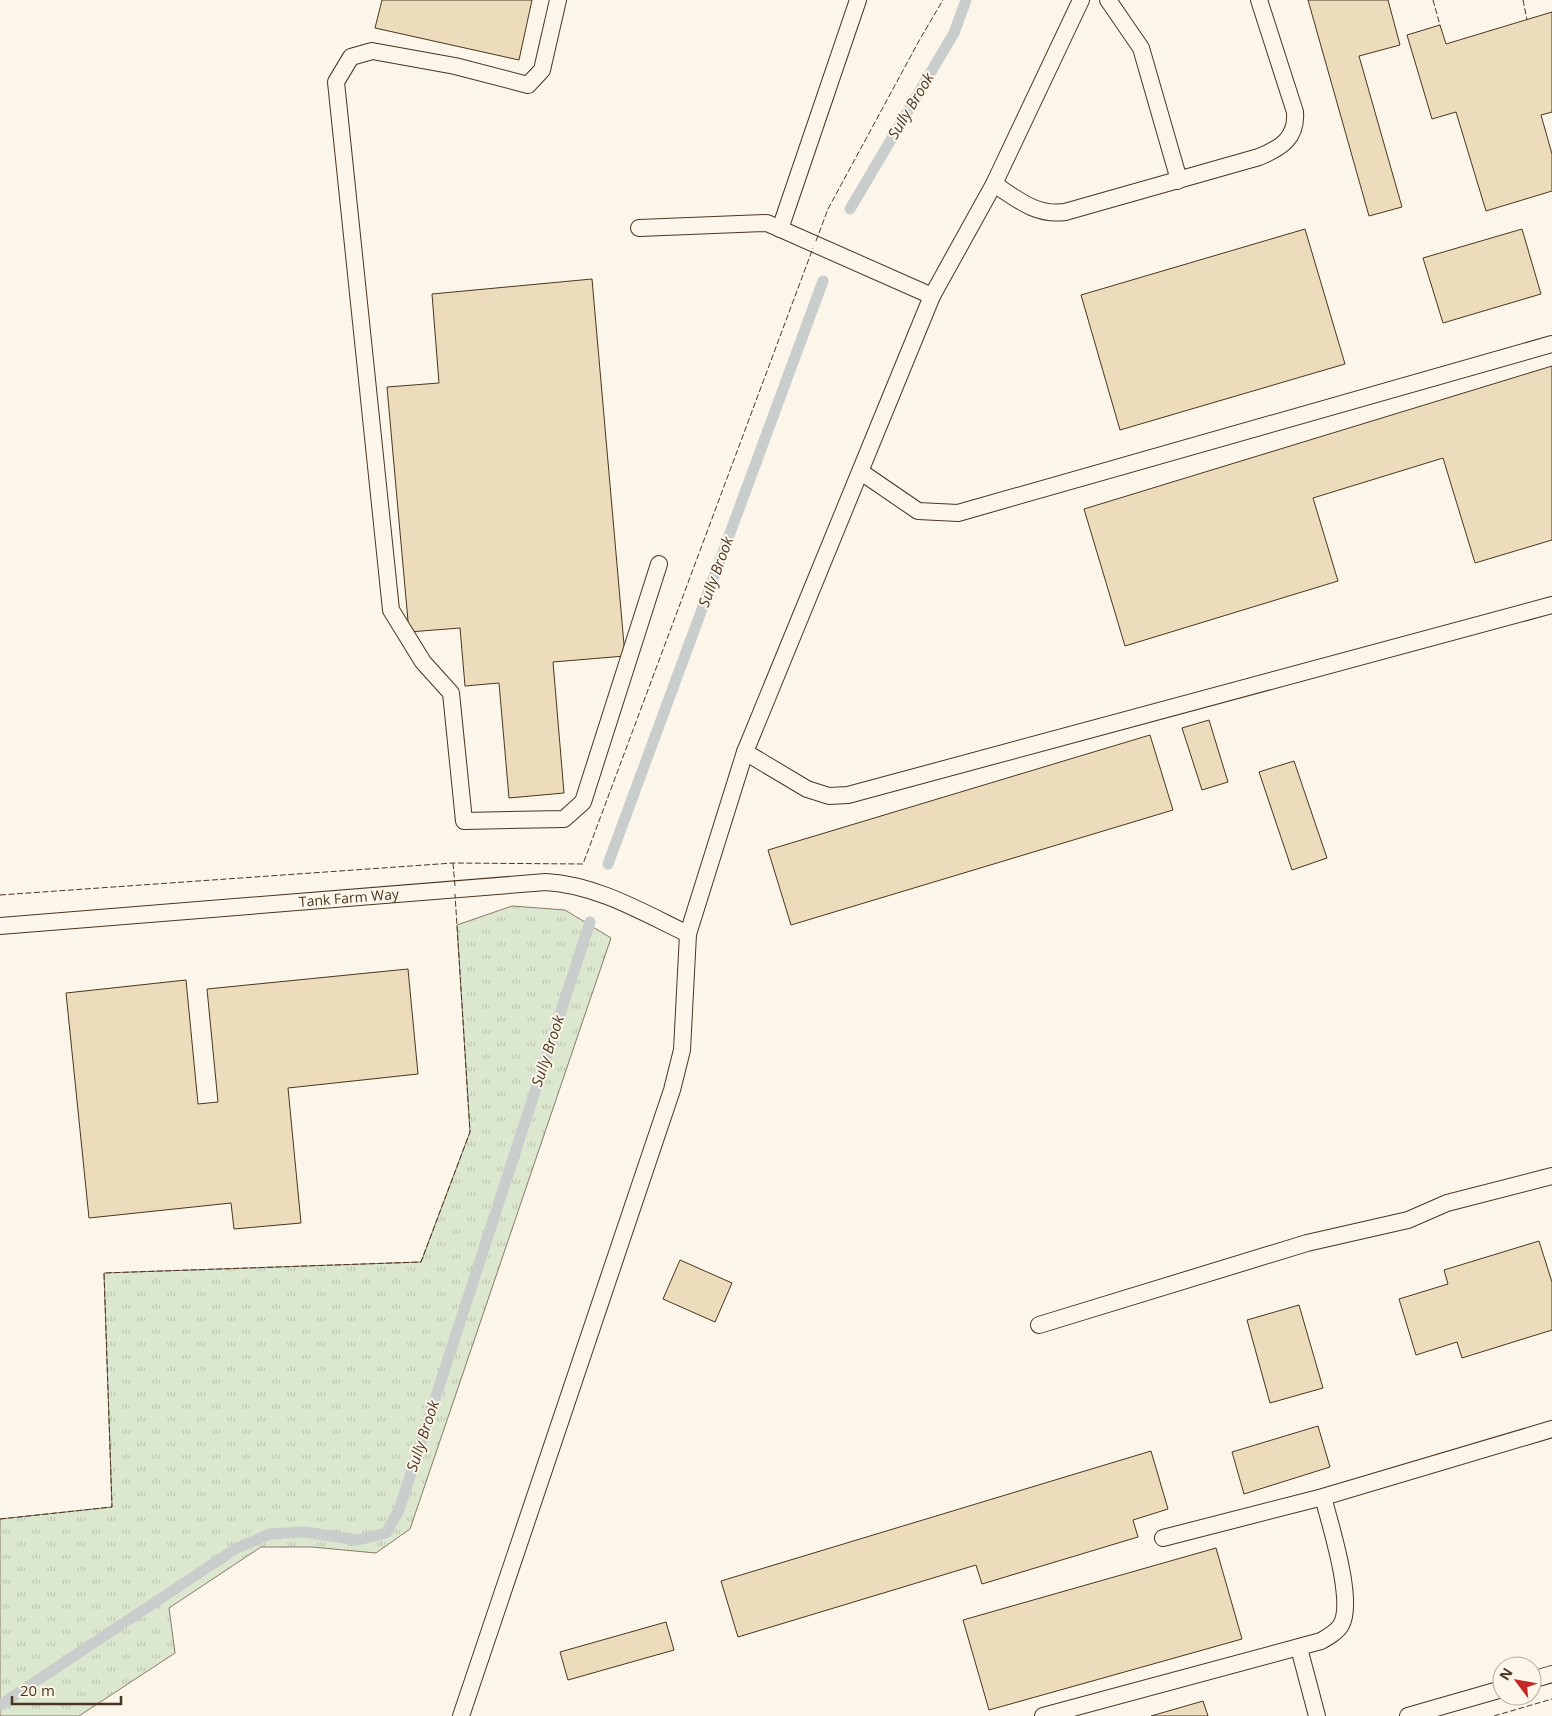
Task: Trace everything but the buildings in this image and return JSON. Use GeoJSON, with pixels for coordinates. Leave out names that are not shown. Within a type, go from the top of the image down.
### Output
{"type":"FeatureCollection","features":[{"type":"Feature","properties":{"kind":"lane"},"geometry":{"type":"LineString","coordinates":[[558,0],[542,70],[528,85],[455,66],[372,51],[350,57],[336,82],[391,610],[423,662],[451,693],[464,821],[564,819],[583,802],[659,564]]}},
{"type":"Feature","properties":{"kind":"lane"},"geometry":{"type":"LineString","coordinates":[[780,229],[858,0]]}},
{"type":"Feature","properties":{"kind":"lane"},"geometry":{"type":"LineString","coordinates":[[461,1716],[672,1090],[682,1050],[688,934],[745,752],[932,296],[994,184],[1081,0]]}},
{"type":"Feature","properties":{"kind":"lane"},"geometry":{"type":"LineString","coordinates":[[1108,0],[1141,48],[1179,180],[1177,181]]}},
{"type":"Feature","properties":{"kind":"lane"},"geometry":{"type":"LineString","coordinates":[[994,184],[1033,209],[1051,214],[1065,212],[1260,158],[1286,143],[1292,135],[1296,122],[1295,112],[1259,0]]}},
{"type":"Feature","properties":{"kind":"lane"},"geometry":{"type":"LineString","coordinates":[[639,228],[767,223],[932,296]]}},
{"type":"Feature","properties":{"kind":"lane"},"geometry":{"type":"LineString","coordinates":[[861,472],[918,511],[958,513],[1552,344]]}},
{"type":"Feature","properties":{"kind":"lane"},"geometry":{"type":"LineString","coordinates":[[745,752],[807,789],[829,796],[848,794],[1552,606]]}},
{"type":"Feature","properties":{"kind":"lane","name":"Tank Farm Way"},"geometry":{"type":"LineString","coordinates":[[0,926],[546,882],[590,888],[688,934]]}},
{"type":"Feature","properties":{"kind":"lane"},"geometry":{"type":"LineString","coordinates":[[1038,1325],[1307,1243],[1408,1220],[1447,1203],[1552,1176]]}},
{"type":"Feature","properties":{"kind":"lane"},"geometry":{"type":"LineString","coordinates":[[1164,1538],[1323,1497],[1552,1429]]}},
{"type":"Feature","properties":{"kind":"lane"},"geometry":{"type":"LineString","coordinates":[[1043,1716],[1321,1642],[1332,1635],[1342,1624],[1346,1609],[1345,1590],[1323,1497]]}},
{"type":"Feature","properties":{"kind":"lane"},"geometry":{"type":"LineString","coordinates":[[1298,1648],[1317,1716]]}},
{"type":"Feature","properties":{"kind":"lane"},"geometry":{"type":"LineString","coordinates":[[1408,1716],[1492,1692]]}},
{"type":"Feature","properties":{"kind":"green space"},"geometry":{"type":"Polygon","coordinates":[[[512,906],[565,910],[611,938],[410,1529],[376,1553],[312,1547],[261,1547],[169,1608],[175,1653],[79,1716],[0,1716],[0,1519],[112,1507],[104,1273],[421,1262],[470,1132],[457,925],[512,906]]]}},
{"type":"Feature","properties":{"kind":"waterway","name":"Sully Brook"},"geometry":{"type":"LineString","coordinates":[[850,209],[954,33],[966,0]]}},
{"type":"Feature","properties":{"kind":"waterway","name":"Sully Brook"},"geometry":{"type":"LineString","coordinates":[[608,864],[823,281]]}},
{"type":"Feature","properties":{"kind":"waterway","name":"Sully Brook"},"geometry":{"type":"LineString","coordinates":[[0,1705],[237,1548],[270,1534],[304,1532],[358,1540],[386,1533],[399,1510],[590,922]]}},
{"type":"Feature","properties":{"kind":"fence"},"geometry":{"type":"LineString","coordinates":[[816,241],[828,209],[943,0]]}},
{"type":"Feature","properties":{"kind":"fence"},"geometry":{"type":"LineString","coordinates":[[1433,0],[1440,25]]}},
{"type":"Feature","properties":{"kind":"fence"},"geometry":{"type":"LineString","coordinates":[[1523,0],[1527,20]]}},
{"type":"Feature","properties":{"kind":"fence"},"geometry":{"type":"LineString","coordinates":[[0,895],[453,863],[583,864],[813,248]]}},
{"type":"Feature","properties":{"kind":"fence"},"geometry":{"type":"LineString","coordinates":[[453,863],[455,886]]}},
{"type":"Feature","properties":{"kind":"fence"},"geometry":{"type":"LineString","coordinates":[[0,1519],[112,1507],[104,1273],[421,1262],[470,1132],[455,894]]}},
{"type":"Feature","properties":{"kind":"fence"},"geometry":{"type":"LineString","coordinates":[[1494,1716],[1552,1699]]}}]}
